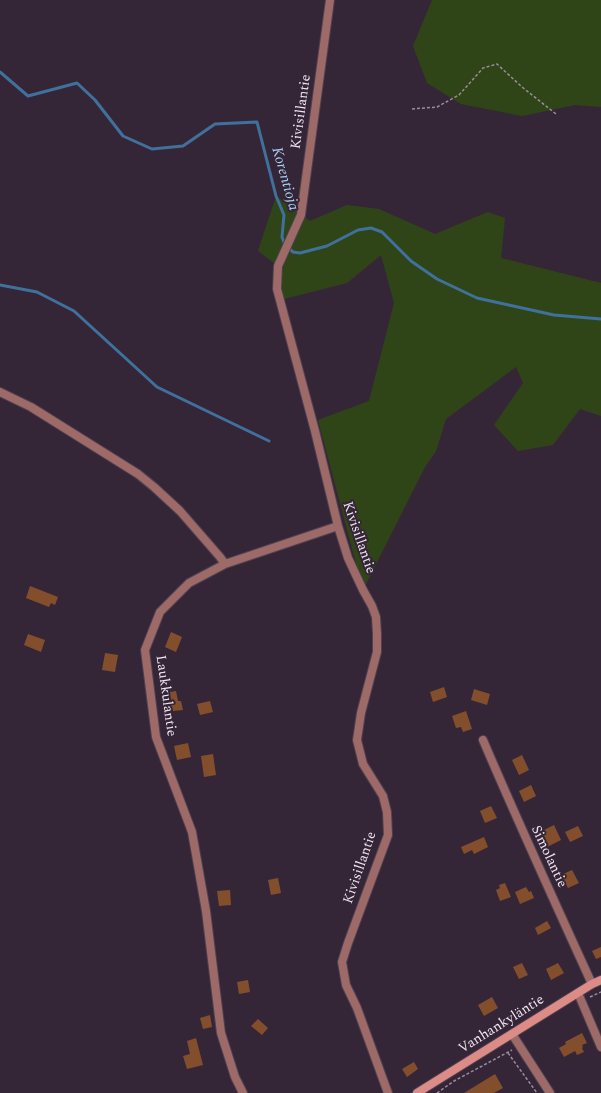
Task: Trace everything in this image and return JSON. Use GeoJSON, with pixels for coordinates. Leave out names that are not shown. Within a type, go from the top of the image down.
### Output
{"type":"FeatureCollection","features":[{"type":"Feature","properties":{"kind":"street","name":"Kivisillantie"},"geometry":{"type":"LineString","coordinates":[[330,0],[301,215],[278,266],[277,289],[315,431],[338,526],[348,558],[376,617],[377,652],[361,713],[358,740],[363,764],[383,796],[387,812],[388,835],[342,962],[346,985],[357,1008],[388,1093]]}},
{"type":"Feature","properties":{"kind":"street"},"geometry":{"type":"LineString","coordinates":[[0,392],[31,406],[138,474],[180,511],[225,564]]}},
{"type":"Feature","properties":{"kind":"street","name":"Laukkulantie"},"geometry":{"type":"LineString","coordinates":[[243,1093],[234,1078],[221,1033],[206,911],[192,832],[156,737],[145,650],[160,612],[189,583],[225,564],[338,526]]}},
{"type":"Feature","properties":{"kind":"street","name":"Simolantie"},"geometry":{"type":"LineString","coordinates":[[483,740],[519,824],[592,984]]}},
{"type":"Feature","properties":{"kind":"street","name":"Vanhankyläntie"},"geometry":{"type":"LineString","coordinates":[[417,1093],[592,984],[601,980]]}},
{"type":"Feature","properties":{"kind":"street"},"geometry":{"type":"LineString","coordinates":[[578,993],[601,1047]]}},
{"type":"Feature","properties":{"kind":"street"},"geometry":{"type":"LineString","coordinates":[[512,1034],[550,1093]]}},
{"type":"Feature","properties":{"kind":"path"},"geometry":{"type":"LineString","coordinates":[[412,109],[437,107],[459,95],[483,68],[497,64],[522,87],[556,114]]}},
{"type":"Feature","properties":{"kind":"path"},"geometry":{"type":"LineString","coordinates":[[437,1093],[454,1081],[508,1053],[519,1045]]}},
{"type":"Feature","properties":{"kind":"path"},"geometry":{"type":"LineString","coordinates":[[508,1053],[537,1093]]}},
{"type":"Feature","properties":{"kind":"green space"},"geometry":{"type":"Polygon","coordinates":[[[432,0],[601,0],[601,107],[575,105],[522,116],[461,104],[427,83],[413,46],[432,0]]]}},
{"type":"Feature","properties":{"kind":"green space"},"geometry":{"type":"Polygon","coordinates":[[[276,196],[310,221],[347,205],[379,209],[435,234],[488,212],[505,218],[501,258],[601,283],[601,416],[580,409],[553,445],[518,451],[494,425],[523,383],[516,367],[446,419],[436,451],[425,467],[363,590],[318,420],[369,401],[394,303],[381,255],[347,283],[280,300],[278,266],[258,251],[276,196]]]}},
{"type":"Feature","properties":{"kind":"building"},"geometry":{"type":"Polygon","coordinates":[[[30,586],[58,597],[55,605],[51,603],[49,607],[26,598],[30,586]]]}},
{"type":"Feature","properties":{"kind":"building"},"geometry":{"type":"Polygon","coordinates":[[[171,632],[182,637],[176,652],[165,647],[171,632]]]}},
{"type":"Feature","properties":{"kind":"building"},"geometry":{"type":"Polygon","coordinates":[[[28,634],[45,640],[41,652],[24,645],[28,634]]]}},
{"type":"Feature","properties":{"kind":"building"},"geometry":{"type":"Polygon","coordinates":[[[105,653],[118,655],[115,672],[102,670],[105,653]]]}},
{"type":"Feature","properties":{"kind":"building"},"geometry":{"type":"Polygon","coordinates":[[[444,687],[447,697],[433,702],[430,692],[444,687]]]}},
{"type":"Feature","properties":{"kind":"building"},"geometry":{"type":"Polygon","coordinates":[[[474,689],[490,694],[487,705],[471,700],[474,689]]]}},
{"type":"Feature","properties":{"kind":"building"},"geometry":{"type":"Polygon","coordinates":[[[176,691],[178,701],[181,701],[183,710],[173,711],[172,708],[166,709],[164,693],[176,691]]]}},
{"type":"Feature","properties":{"kind":"building"},"geometry":{"type":"Polygon","coordinates":[[[210,701],[213,712],[200,715],[197,704],[210,701]]]}},
{"type":"Feature","properties":{"kind":"building"},"geometry":{"type":"Polygon","coordinates":[[[466,711],[472,729],[463,732],[461,727],[456,728],[452,716],[466,711]]]}},
{"type":"Feature","properties":{"kind":"building"},"geometry":{"type":"Polygon","coordinates":[[[188,743],[191,757],[177,760],[174,746],[188,743]]]}},
{"type":"Feature","properties":{"kind":"building"},"geometry":{"type":"Polygon","coordinates":[[[213,754],[216,775],[204,777],[201,756],[213,754]]]}},
{"type":"Feature","properties":{"kind":"building"},"geometry":{"type":"Polygon","coordinates":[[[522,755],[529,770],[519,775],[512,760],[522,755]]]}},
{"type":"Feature","properties":{"kind":"building"},"geometry":{"type":"Polygon","coordinates":[[[531,785],[536,796],[524,802],[519,791],[531,785]]]}},
{"type":"Feature","properties":{"kind":"building"},"geometry":{"type":"Polygon","coordinates":[[[491,806],[497,818],[485,823],[480,811],[491,806]]]}},
{"type":"Feature","properties":{"kind":"building"},"geometry":{"type":"Polygon","coordinates":[[[554,825],[561,840],[547,847],[540,832],[554,825]]]}},
{"type":"Feature","properties":{"kind":"building"},"geometry":{"type":"Polygon","coordinates":[[[578,826],[583,836],[570,842],[565,832],[578,826]]]}},
{"type":"Feature","properties":{"kind":"building"},"geometry":{"type":"Polygon","coordinates":[[[484,837],[488,847],[474,854],[472,850],[464,854],[461,847],[484,837]]]}},
{"type":"Feature","properties":{"kind":"building"},"geometry":{"type":"Polygon","coordinates":[[[572,870],[579,883],[568,888],[561,875],[572,870]]]}},
{"type":"Feature","properties":{"kind":"building"},"geometry":{"type":"Polygon","coordinates":[[[278,878],[281,893],[271,895],[268,880],[278,878]]]}},
{"type":"Feature","properties":{"kind":"building"},"geometry":{"type":"Polygon","coordinates":[[[505,883],[511,897],[500,901],[496,890],[500,888],[499,885],[505,883]]]}},
{"type":"Feature","properties":{"kind":"building"},"geometry":{"type":"Polygon","coordinates":[[[526,887],[529,892],[531,891],[534,898],[520,904],[515,892],[526,887]]]}},
{"type":"Feature","properties":{"kind":"building"},"geometry":{"type":"Polygon","coordinates":[[[230,890],[231,905],[219,906],[217,891],[230,890]]]}},
{"type":"Feature","properties":{"kind":"building"},"geometry":{"type":"Polygon","coordinates":[[[547,921],[551,928],[538,935],[535,928],[547,921]]]}},
{"type":"Feature","properties":{"kind":"building"},"geometry":{"type":"Polygon","coordinates":[[[601,947],[601,957],[596,959],[592,951],[601,947]]]}},
{"type":"Feature","properties":{"kind":"building"},"geometry":{"type":"Polygon","coordinates":[[[522,963],[528,975],[519,979],[513,967],[522,963]]]}},
{"type":"Feature","properties":{"kind":"building"},"geometry":{"type":"Polygon","coordinates":[[[558,963],[564,973],[551,980],[546,969],[558,963]]]}},
{"type":"Feature","properties":{"kind":"building"},"geometry":{"type":"Polygon","coordinates":[[[248,980],[250,992],[239,994],[237,982],[248,980]]]}},
{"type":"Feature","properties":{"kind":"building"},"geometry":{"type":"Polygon","coordinates":[[[492,997],[498,1008],[484,1016],[478,1005],[492,997]]]}},
{"type":"Feature","properties":{"kind":"building"},"geometry":{"type":"Polygon","coordinates":[[[210,1015],[212,1027],[203,1029],[200,1018],[210,1015]]]}},
{"type":"Feature","properties":{"kind":"building"},"geometry":{"type":"Polygon","coordinates":[[[258,1019],[268,1028],[262,1035],[251,1026],[258,1019]]]}},
{"type":"Feature","properties":{"kind":"building"},"geometry":{"type":"Polygon","coordinates":[[[582,1033],[587,1043],[582,1045],[584,1052],[577,1055],[575,1051],[564,1057],[559,1048],[566,1044],[565,1042],[582,1033]]]}},
{"type":"Feature","properties":{"kind":"building"},"geometry":{"type":"Polygon","coordinates":[[[196,1038],[203,1065],[187,1069],[183,1056],[190,1054],[187,1041],[196,1038]]]}},
{"type":"Feature","properties":{"kind":"building"},"geometry":{"type":"Polygon","coordinates":[[[414,1062],[418,1069],[407,1077],[402,1069],[414,1062]]]}},
{"type":"Feature","properties":{"kind":"building"},"geometry":{"type":"Polygon","coordinates":[[[495,1074],[503,1088],[494,1093],[464,1093],[495,1074]]]}},
{"type":"Feature","properties":{"kind":"waterway","name":"Korentioja"},"geometry":{"type":"LineString","coordinates":[[0,72],[28,96],[77,83],[95,100],[123,136],[152,149],[183,146],[215,124],[257,122],[276,196],[284,215],[282,237],[285,245],[293,252],[300,253],[327,246],[358,230],[371,228],[382,232],[411,261],[437,279],[477,298],[554,315],[601,319]]}},
{"type":"Feature","properties":{"kind":"waterway"},"geometry":{"type":"LineString","coordinates":[[0,285],[37,292],[74,311],[157,387],[269,441]]}}]}
